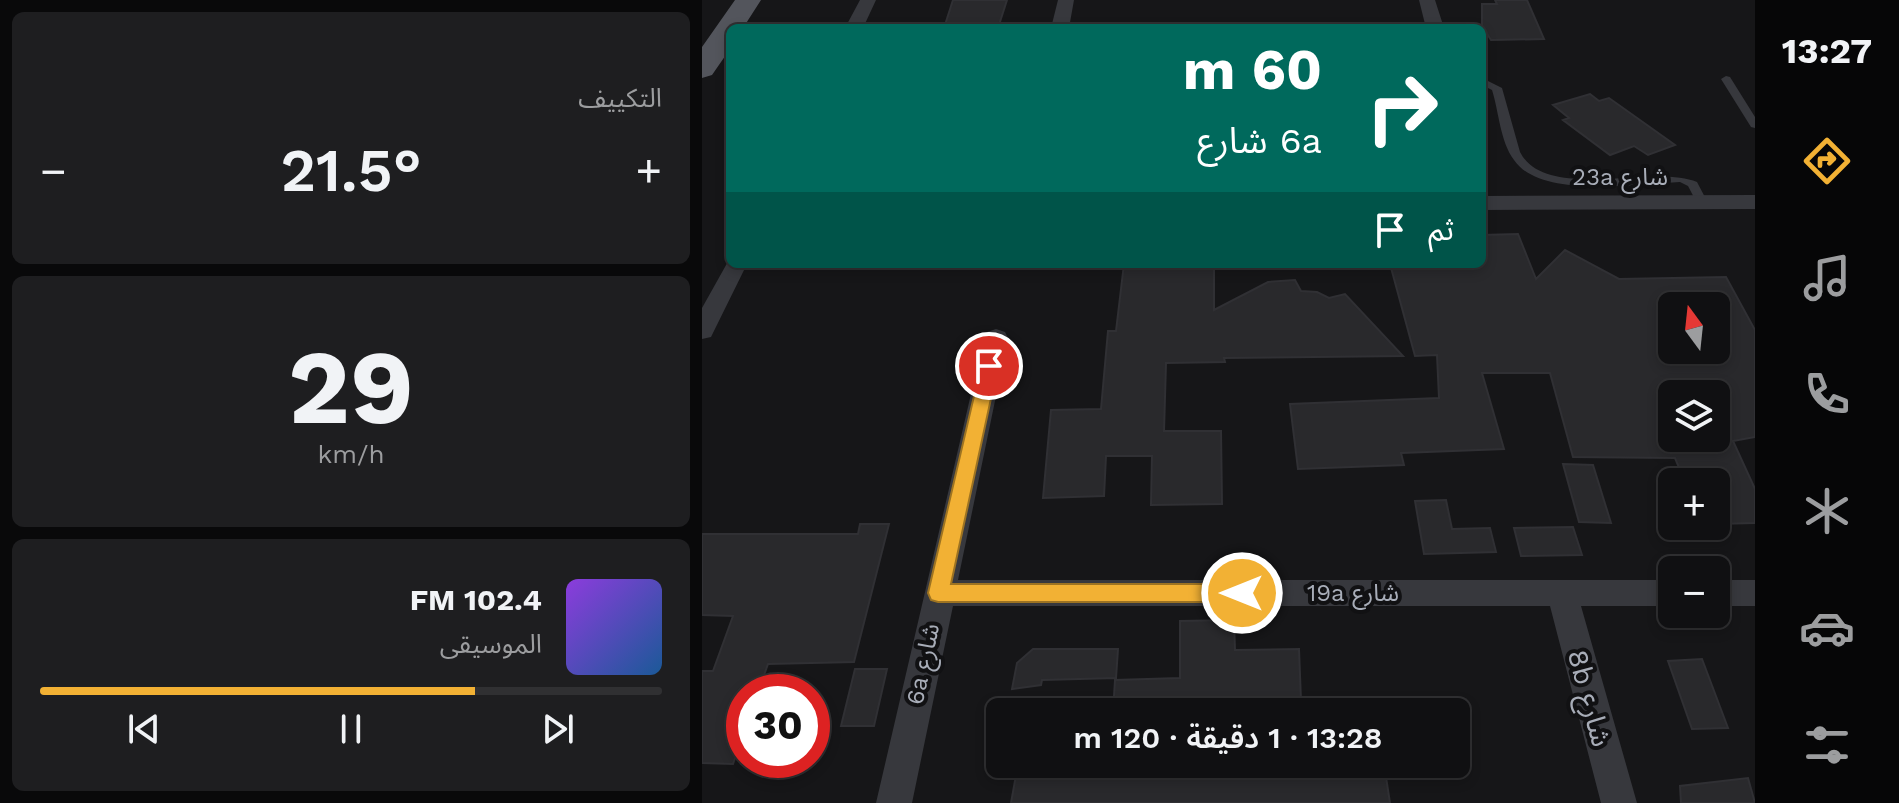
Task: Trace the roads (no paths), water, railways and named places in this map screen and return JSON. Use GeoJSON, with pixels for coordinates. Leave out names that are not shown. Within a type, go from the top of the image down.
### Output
{"type":"FeatureCollection","features":[{"type":"Feature","properties":{"kind":"main road"},"geometry":{"type":"LineString","coordinates":[[732,24],[748,0]]}},
{"type":"Feature","properties":{"kind":"main road"},"geometry":{"type":"LineString","coordinates":[[702,69],[726,33]]}},
{"type":"Feature","properties":{"kind":"street"},"geometry":{"type":"LineString","coordinates":[[856,24],[868,0]]}},
{"type":"Feature","properties":{"kind":"street"},"geometry":{"type":"LineString","coordinates":[[1061,24],[1066,0]]}},
{"type":"Feature","properties":{"kind":"street"},"geometry":{"type":"LineString","coordinates":[[1427,0],[1434,24]]}},
{"type":"Feature","properties":{"kind":"street","name":"23a شارع"},"geometry":{"type":"LineString","coordinates":[[1486,198],[1755,202]]}},
{"type":"Feature","properties":{"kind":"street"},"geometry":{"type":"LineString","coordinates":[[702,331],[734,268]]}},
{"type":"Feature","properties":{"kind":"street","name":"6a شارع"},"geometry":{"type":"LineString","coordinates":[[894,803],[996,338]]}},
{"type":"Feature","properties":{"kind":"street","name":"19a شارع"},"geometry":{"type":"LineString","coordinates":[[938,593],[1658,593]]}},
{"type":"Feature","properties":{"kind":"street","name":"8b شارع"},"geometry":{"type":"LineString","coordinates":[[1562,593],[1619,803]]}},
{"type":"Feature","properties":{"kind":"street"},"geometry":{"type":"LineString","coordinates":[[1730,593],[1755,593]]}},
{"type":"Feature","properties":{"kind":"lane"},"geometry":{"type":"LineString","coordinates":[[1726,79],[1755,125]]}},
{"type":"Feature","properties":{"kind":"lane"},"geometry":{"type":"LineString","coordinates":[[1486,83],[1497,88],[1516,154],[1527,169],[1537,175],[1562,181],[1681,179],[1693,184],[1702,203]]}}]}
